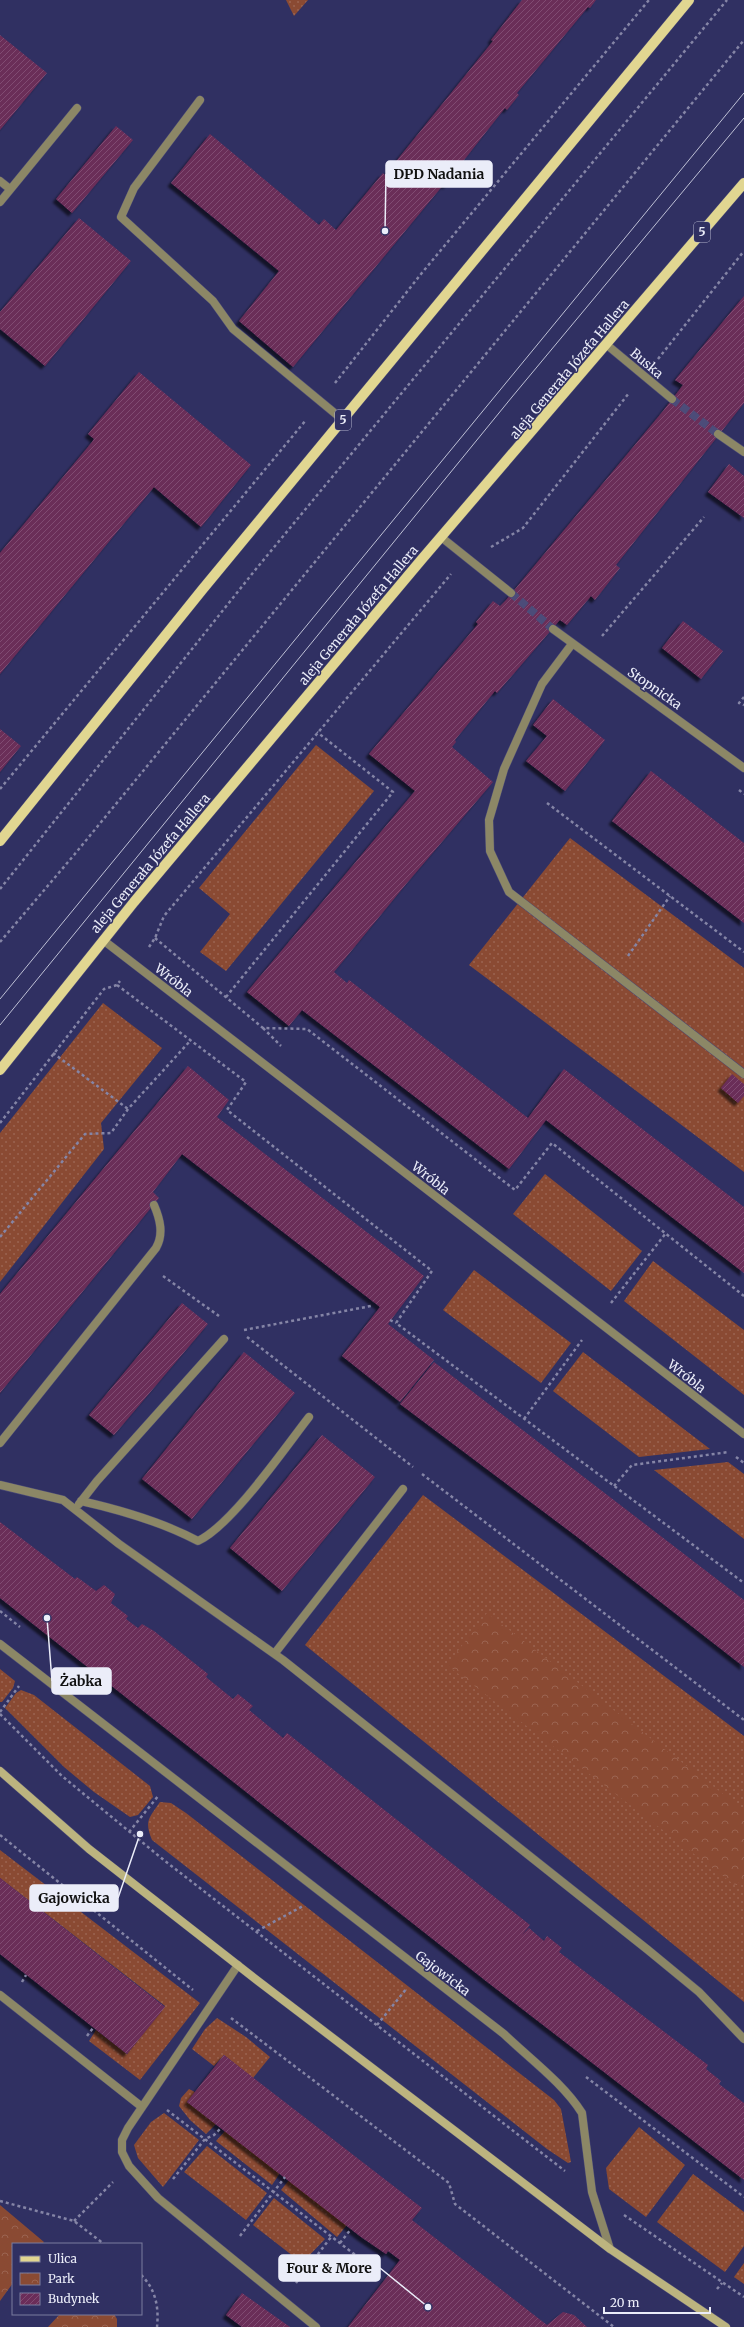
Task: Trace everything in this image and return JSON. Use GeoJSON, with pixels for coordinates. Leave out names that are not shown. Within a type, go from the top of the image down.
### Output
{"type":"FeatureCollection","features":[{"type":"Feature","properties":{"kind":"main road","name":"5"},"geometry":{"type":"LineString","coordinates":[[0,841],[207,584],[689,0]]}},
{"type":"Feature","properties":{"kind":"main road","name":"aleja Generała Józefa Hallera"},"geometry":{"type":"LineString","coordinates":[[0,1070],[103,940],[441,537],[607,345],[744,183]]}},
{"type":"Feature","properties":{"kind":"street"},"geometry":{"type":"LineString","coordinates":[[200,100],[134,188],[121,217],[213,301],[233,329],[343,420]]}},
{"type":"Feature","properties":{"kind":"street"},"geometry":{"type":"LineString","coordinates":[[0,202],[77,108]]}},
{"type":"Feature","properties":{"kind":"street"},"geometry":{"type":"LineString","coordinates":[[0,181],[10,189]]}},
{"type":"Feature","properties":{"kind":"street","name":"Buska"},"geometry":{"type":"LineString","coordinates":[[607,345],[672,398]]}},
{"type":"Feature","properties":{"kind":"street"},"geometry":{"type":"LineString","coordinates":[[718,434],[744,452]]}},
{"type":"Feature","properties":{"kind":"street"},"geometry":{"type":"LineString","coordinates":[[441,537],[511,594]]}},
{"type":"Feature","properties":{"kind":"street","name":"Stopnicka"},"geometry":{"type":"LineString","coordinates":[[553,629],[696,731],[744,768]]}},
{"type":"Feature","properties":{"kind":"street"},"geometry":{"type":"LineString","coordinates":[[572,644],[544,680],[504,769],[490,820],[490,851],[509,892],[744,1074]]}},
{"type":"Feature","properties":{"kind":"street","name":"Wróbla"},"geometry":{"type":"LineString","coordinates":[[103,940],[744,1434]]}},
{"type":"Feature","properties":{"kind":"street"},"geometry":{"type":"LineString","coordinates":[[0,1443],[159,1242],[161,1233],[159,1215],[154,1205]]}},
{"type":"Feature","properties":{"kind":"street"},"geometry":{"type":"LineString","coordinates":[[75,1510],[97,1481],[224,1339]]}},
{"type":"Feature","properties":{"kind":"street"},"geometry":{"type":"LineString","coordinates":[[81,1501],[113,1508],[183,1533],[198,1541],[208,1537],[245,1498],[309,1417]]}},
{"type":"Feature","properties":{"kind":"street"},"geometry":{"type":"LineString","coordinates":[[0,1485],[63,1500],[275,1653],[648,1950],[699,1992],[744,2039]]}},
{"type":"Feature","properties":{"kind":"street"},"geometry":{"type":"LineString","coordinates":[[275,1653],[403,1489]]}},
{"type":"Feature","properties":{"kind":"street","name":"Gajowicka"},"geometry":{"type":"LineString","coordinates":[[0,1644],[321,1894],[504,2034],[576,2102],[582,2113],[593,2199],[610,2249]]}},
{"type":"Feature","properties":{"kind":"street"},"geometry":{"type":"LineString","coordinates":[[0,1771],[89,1849],[238,1965],[610,2249],[726,2327]]}},
{"type":"Feature","properties":{"kind":"street"},"geometry":{"type":"LineString","coordinates":[[238,1965],[142,2107],[122,2140],[122,2152],[129,2166],[158,2198],[316,2327]]}},
{"type":"Feature","properties":{"kind":"street"},"geometry":{"type":"LineString","coordinates":[[0,1995],[142,2107]]}},
{"type":"Feature","properties":{"kind":"path"},"geometry":{"type":"LineString","coordinates":[[0,789],[320,402],[421,274],[649,0]]}},
{"type":"Feature","properties":{"kind":"path"},"geometry":{"type":"LineString","coordinates":[[0,889],[256,569],[727,0]]}},
{"type":"Feature","properties":{"kind":"path"},"geometry":{"type":"LineString","coordinates":[[0,942],[74,856],[744,40]]}},
{"type":"Feature","properties":{"kind":"path"},"geometry":{"type":"LineString","coordinates":[[146,950],[155,938],[164,916],[457,566],[523,528],[744,251]]}},
{"type":"Feature","properties":{"kind":"path"},"geometry":{"type":"LineString","coordinates":[[600,639],[704,517]]}},
{"type":"Feature","properties":{"kind":"path"},"geometry":{"type":"LineString","coordinates":[[744,697],[739,703],[744,705]]}},
{"type":"Feature","properties":{"kind":"path"},"geometry":{"type":"LineString","coordinates":[[226,997],[393,792],[318,732]]}},
{"type":"Feature","properties":{"kind":"path"},"geometry":{"type":"LineString","coordinates":[[547,803],[744,952]]}},
{"type":"Feature","properties":{"kind":"path"},"geometry":{"type":"LineString","coordinates":[[615,975],[670,896]]}},
{"type":"Feature","properties":{"kind":"path"},"geometry":{"type":"LineString","coordinates":[[155,938],[263,1028],[307,1029],[515,1190],[552,1143],[744,1296]]}},
{"type":"Feature","properties":{"kind":"path"},"geometry":{"type":"LineString","coordinates":[[0,1122],[104,989],[117,985],[246,1082],[227,1110],[432,1271],[396,1323]]}},
{"type":"Feature","properties":{"kind":"path"},"geometry":{"type":"LineString","coordinates":[[0,1237],[85,1134],[111,1133],[128,1109],[191,1040]]}},
{"type":"Feature","properties":{"kind":"path"},"geometry":{"type":"LineString","coordinates":[[53,1053],[128,1109]]}},
{"type":"Feature","properties":{"kind":"path"},"geometry":{"type":"LineString","coordinates":[[610,1303],[666,1233]]}},
{"type":"Feature","properties":{"kind":"path"},"geometry":{"type":"LineString","coordinates":[[143,1262],[220,1317]]}},
{"type":"Feature","properties":{"kind":"path"},"geometry":{"type":"LineString","coordinates":[[371,1306],[239,1330],[447,1494],[744,1720]]}},
{"type":"Feature","properties":{"kind":"path"},"geometry":{"type":"LineString","coordinates":[[390,1320],[744,1583]]}},
{"type":"Feature","properties":{"kind":"path"},"geometry":{"type":"LineString","coordinates":[[524,1419],[582,1340]]}},
{"type":"Feature","properties":{"kind":"path"},"geometry":{"type":"LineString","coordinates":[[614,1486],[632,1465],[729,1452]]}},
{"type":"Feature","properties":{"kind":"path"},"geometry":{"type":"LineString","coordinates":[[21,1683],[0,1713],[62,1776],[129,1832],[570,2175]]}},
{"type":"Feature","properties":{"kind":"path"},"geometry":{"type":"LineString","coordinates":[[129,1832],[161,1792]]}},
{"type":"Feature","properties":{"kind":"path"},"geometry":{"type":"LineString","coordinates":[[0,1835],[199,1994]]}},
{"type":"Feature","properties":{"kind":"path"},"geometry":{"type":"LineString","coordinates":[[257,1931],[308,1903],[321,1894]]}},
{"type":"Feature","properties":{"kind":"path"},"geometry":{"type":"LineString","coordinates":[[377,2025],[420,1970]]}},
{"type":"Feature","properties":{"kind":"path"},"geometry":{"type":"LineString","coordinates":[[226,2015],[449,2183],[455,2204],[614,2327]]}},
{"type":"Feature","properties":{"kind":"path"},"geometry":{"type":"LineString","coordinates":[[166,2109],[380,2274]]}},
{"type":"Feature","properties":{"kind":"path"},"geometry":{"type":"LineString","coordinates":[[158,2198],[205,2139],[214,2135],[221,2128]]}},
{"type":"Feature","properties":{"kind":"path"},"geometry":{"type":"LineString","coordinates":[[74,2221],[129,2166]]}},
{"type":"Feature","properties":{"kind":"path"},"geometry":{"type":"LineString","coordinates":[[226,2255],[285,2178]]}},
{"type":"Feature","properties":{"kind":"path"},"geometry":{"type":"LineString","coordinates":[[0,2201],[74,2221],[103,2243]]}},
{"type":"Feature","properties":{"kind":"path"},"geometry":{"type":"LineString","coordinates":[[620,2212],[744,2297]]}},
{"type":"Feature","properties":{"kind":"path"},"geometry":{"type":"LineString","coordinates":[[340,2244],[351,2229]]}},
{"type":"Feature","properties":{"kind":"path"},"geometry":{"type":"LineString","coordinates":[[283,2300],[331,2237]]}},
{"type":"Feature","properties":{"kind":"path"},"geometry":{"type":"LineString","coordinates":[[142,2276],[153,2292],[159,2310],[157,2327]]}},
{"type":"Feature","properties":{"kind":"path"},"geometry":{"type":"LineString","coordinates":[[717,2289],[722,2283]]}},
{"type":"Feature","properties":{"kind":"green space"},"geometry":{"type":"Polygon","coordinates":[[[286,0],[308,0],[294,16],[286,0]]]}},
{"type":"Feature","properties":{"kind":"green space"},"geometry":{"type":"Polygon","coordinates":[[[316,745],[374,791],[226,971],[200,952],[230,914],[199,888],[316,745]]]}},
{"type":"Feature","properties":{"kind":"green space"},"geometry":{"type":"Polygon","coordinates":[[[570,838],[744,968],[744,1172],[469,965],[570,838]]]}},
{"type":"Feature","properties":{"kind":"green space"},"geometry":{"type":"Polygon","coordinates":[[[103,1003],[162,1048],[101,1123],[104,1149],[0,1282],[0,1133],[103,1003]]]}},
{"type":"Feature","properties":{"kind":"green space"},"geometry":{"type":"Polygon","coordinates":[[[545,1174],[642,1251],[611,1291],[513,1214],[545,1174]]]}},
{"type":"Feature","properties":{"kind":"green space"},"geometry":{"type":"Polygon","coordinates":[[[653,1261],[744,1330],[744,1395],[624,1301],[653,1261]]]}},
{"type":"Feature","properties":{"kind":"green space"},"geometry":{"type":"Polygon","coordinates":[[[474,1270],[571,1343],[541,1383],[443,1310],[474,1270]]]}},
{"type":"Feature","properties":{"kind":"green space"},"geometry":{"type":"Polygon","coordinates":[[[583,1352],[710,1449],[639,1457],[553,1391],[583,1352]]]}},
{"type":"Feature","properties":{"kind":"green space"},"geometry":{"type":"Polygon","coordinates":[[[728,1462],[744,1474],[744,1539],[654,1470],[728,1462]]]}},
{"type":"Feature","properties":{"kind":"green space"},"geometry":{"type":"Polygon","coordinates":[[[423,1495],[744,1736],[744,2002],[305,1645],[423,1495]]]}},
{"type":"Feature","properties":{"kind":"green space"},"geometry":{"type":"Polygon","coordinates":[[[487,1613],[744,1810],[744,1876],[736,1886],[447,1665],[487,1613]]]}},
{"type":"Feature","properties":{"kind":"green space"},"geometry":{"type":"Polygon","coordinates":[[[0,1669],[15,1681],[13,1688],[2,1702],[0,1702],[0,1669]]]}},
{"type":"Feature","properties":{"kind":"green space"},"geometry":{"type":"Polygon","coordinates":[[[21,1690],[34,1695],[150,1786],[153,1797],[138,1815],[130,1817],[94,1792],[64,1767],[5,1708],[16,1693],[21,1690]]]}},
{"type":"Feature","properties":{"kind":"green space"},"geometry":{"type":"Polygon","coordinates":[[[160,1802],[171,1803],[186,1813],[554,2100],[561,2109],[571,2162],[568,2163],[547,2149],[152,1840],[148,1824],[153,1812],[160,1802]]]}},
{"type":"Feature","properties":{"kind":"green space"},"geometry":{"type":"Polygon","coordinates":[[[0,1850],[200,2003],[140,2080],[89,2041],[96,2030],[127,2054],[165,2006],[0,1878],[0,1850]]]}},
{"type":"Feature","properties":{"kind":"green space"},"geometry":{"type":"Polygon","coordinates":[[[217,2018],[246,2037],[270,2057],[253,2078],[224,2055],[214,2066],[192,2049],[205,2029],[217,2018]]]}},
{"type":"Feature","properties":{"kind":"green space"},"geometry":{"type":"Polygon","coordinates":[[[189,2089],[195,2092],[187,2102],[216,2124],[206,2134],[190,2120],[179,2106],[181,2098],[189,2089]]]}},
{"type":"Feature","properties":{"kind":"green space"},"geometry":{"type":"Polygon","coordinates":[[[164,2113],[199,2140],[163,2187],[138,2158],[134,2145],[151,2122],[164,2113]]]}},
{"type":"Feature","properties":{"kind":"green space"},"geometry":{"type":"Polygon","coordinates":[[[639,2127],[685,2165],[646,2217],[609,2189],[606,2168],[639,2127]]]}},
{"type":"Feature","properties":{"kind":"green space"},"geometry":{"type":"Polygon","coordinates":[[[225,2131],[280,2173],[272,2185],[216,2141],[225,2131]]]}},
{"type":"Feature","properties":{"kind":"green space"},"geometry":{"type":"Polygon","coordinates":[[[207,2146],[267,2193],[246,2220],[184,2172],[207,2146]]]}},
{"type":"Feature","properties":{"kind":"green space"},"geometry":{"type":"Polygon","coordinates":[[[693,2174],[744,2212],[744,2246],[725,2272],[657,2222],[693,2174]]]}},
{"type":"Feature","properties":{"kind":"green space"},"geometry":{"type":"Polygon","coordinates":[[[289,2180],[347,2225],[337,2237],[281,2190],[289,2180]]]}},
{"type":"Feature","properties":{"kind":"green space"},"geometry":{"type":"Polygon","coordinates":[[[274,2198],[325,2239],[302,2263],[253,2225],[274,2198]]]}},
{"type":"Feature","properties":{"kind":"green space"},"geometry":{"type":"Polygon","coordinates":[[[0,2205],[44,2242],[12,2243],[12,2284],[0,2301],[0,2205]]]}},
{"type":"Feature","properties":{"kind":"green space"},"geometry":{"type":"Polygon","coordinates":[[[744,2263],[744,2284],[734,2277],[744,2263]]]}},
{"type":"Feature","properties":{"kind":"green space"},"geometry":{"type":"Polygon","coordinates":[[[59,2315],[115,2315],[117,2319],[117,2327],[48,2327],[59,2315]]]}},
{"type":"Feature","properties":{"kind":"building"},"geometry":{"type":"Polygon","coordinates":[[[522,0],[596,0],[590,8],[588,7],[517,93],[519,95],[507,110],[505,108],[457,169],[459,171],[446,186],[444,184],[293,367],[239,321],[279,271],[171,183],[210,134],[319,225],[324,219],[336,230],[383,173],[385,175],[493,41],[491,40],[522,0]]]}},
{"type":"Feature","properties":{"kind":"building"},"geometry":{"type":"Polygon","coordinates":[[[0,35],[47,73],[0,130],[0,35]]]}},
{"type":"Feature","properties":{"kind":"building"},"geometry":{"type":"Polygon","coordinates":[[[116,126],[133,140],[72,213],[56,199],[116,126]]]}},
{"type":"Feature","properties":{"kind":"building"},"geometry":{"type":"Polygon","coordinates":[[[79,218],[131,261],[45,366],[0,329],[0,312],[79,218]]]}},
{"type":"Feature","properties":{"kind":"building"},"geometry":{"type":"Polygon","coordinates":[[[744,296],[744,403],[616,565],[620,568],[595,600],[591,596],[567,625],[560,620],[559,621],[497,693],[495,691],[455,740],[456,742],[452,747],[493,782],[334,972],[347,983],[349,980],[528,1118],[564,1069],[744,1207],[744,1273],[546,1120],[509,1169],[302,1010],[289,1026],[247,992],[415,791],[369,754],[478,624],[476,622],[493,601],[500,606],[506,600],[663,411],[683,385],[675,380],[744,296]]]}},
{"type":"Feature","properties":{"kind":"building"},"geometry":{"type":"Polygon","coordinates":[[[139,372],[251,465],[201,527],[154,487],[0,674],[0,553],[92,442],[94,439],[88,434],[139,372]]]}},
{"type":"Feature","properties":{"kind":"building"},"geometry":{"type":"Polygon","coordinates":[[[729,464],[744,476],[744,518],[708,492],[729,464]]]}},
{"type":"Feature","properties":{"kind":"building"},"geometry":{"type":"Polygon","coordinates":[[[683,621],[723,651],[701,679],[662,648],[683,621]]]}},
{"type":"Feature","properties":{"kind":"building"},"geometry":{"type":"Polygon","coordinates":[[[553,699],[605,740],[565,791],[526,761],[547,736],[533,725],[553,699]]]}},
{"type":"Feature","properties":{"kind":"building"},"geometry":{"type":"Polygon","coordinates":[[[0,729],[21,746],[0,772],[0,729]]]}},
{"type":"Feature","properties":{"kind":"building"},"geometry":{"type":"Polygon","coordinates":[[[651,771],[744,843],[744,923],[612,821],[651,771]]]}},
{"type":"Feature","properties":{"kind":"building"},"geometry":{"type":"Polygon","coordinates":[[[188,1066],[229,1100],[217,1117],[424,1276],[388,1324],[434,1360],[400,1402],[342,1356],[380,1307],[182,1154],[153,1192],[159,1198],[0,1393],[0,1294],[188,1066]]]}},
{"type":"Feature","properties":{"kind":"building"},"geometry":{"type":"Polygon","coordinates":[[[732,1074],[744,1084],[744,1096],[738,1103],[721,1088],[732,1074]]]}},
{"type":"Feature","properties":{"kind":"building"},"geometry":{"type":"Polygon","coordinates":[[[182,1303],[208,1324],[114,1435],[89,1415],[182,1303]]]}},
{"type":"Feature","properties":{"kind":"building"},"geometry":{"type":"Polygon","coordinates":[[[244,1352],[295,1393],[192,1519],[142,1479],[244,1352]]]}},
{"type":"Feature","properties":{"kind":"building"},"geometry":{"type":"Polygon","coordinates":[[[434,1362],[744,1600],[744,1667],[576,1536],[400,1404],[434,1362]]]}},
{"type":"Feature","properties":{"kind":"building"},"geometry":{"type":"Polygon","coordinates":[[[322,1435],[375,1477],[282,1591],[230,1548],[322,1435]]]}},
{"type":"Feature","properties":{"kind":"building"},"geometry":{"type":"Polygon","coordinates":[[[0,1522],[75,1579],[77,1577],[96,1591],[104,1585],[115,1594],[111,1603],[128,1616],[126,1619],[138,1628],[142,1624],[154,1631],[208,1674],[206,1677],[233,1699],[238,1694],[253,1706],[249,1710],[283,1738],[287,1733],[530,1925],[522,1935],[529,1928],[544,1941],[547,1936],[562,1948],[559,1952],[708,2065],[706,2069],[721,2081],[719,2084],[744,2103],[744,2180],[486,1981],[0,1598],[0,1522]]]}},
{"type":"Feature","properties":{"kind":"building"},"geometry":{"type":"Polygon","coordinates":[[[0,1878],[165,2007],[127,2054],[0,1954],[0,1878]]]}},
{"type":"Feature","properties":{"kind":"building"},"geometry":{"type":"Polygon","coordinates":[[[224,2055],[422,2208],[412,2220],[547,2325],[563,2312],[574,2315],[587,2327],[348,2327],[400,2260],[388,2251],[386,2254],[361,2237],[187,2102],[224,2055]]]}},
{"type":"Feature","properties":{"kind":"building"},"geometry":{"type":"Polygon","coordinates":[[[242,2293],[290,2327],[242,2327],[226,2315],[242,2293]]]}},
{"type":"Feature","properties":{"kind":"tunnel"},"geometry":{"type":"LineString","coordinates":[[672,399],[718,434]]}},
{"type":"Feature","properties":{"kind":"tunnel"},"geometry":{"type":"LineString","coordinates":[[511,593],[553,629]]}},
{"type":"Feature","properties":{"kind":"tram line"},"geometry":{"type":"LineString","coordinates":[[0,999],[744,93]]}},
{"type":"Feature","properties":{"kind":"tram line"},"geometry":{"type":"LineString","coordinates":[[0,1025],[512,397],[744,118]]}},
{"type":"Feature","properties":{"kind":"place","name":"DPD Nadania"},"geometry":{"type":"Point","coordinates":[385,231]}},
{"type":"Feature","properties":{"kind":"place","name":"Żabka"},"geometry":{"type":"Point","coordinates":[47,1618]}},
{"type":"Feature","properties":{"kind":"place","name":"Gajowicka"},"geometry":{"type":"Point","coordinates":[140,1834]}},
{"type":"Feature","properties":{"kind":"place","name":"Four & More"},"geometry":{"type":"Point","coordinates":[428,2307]}}]}
